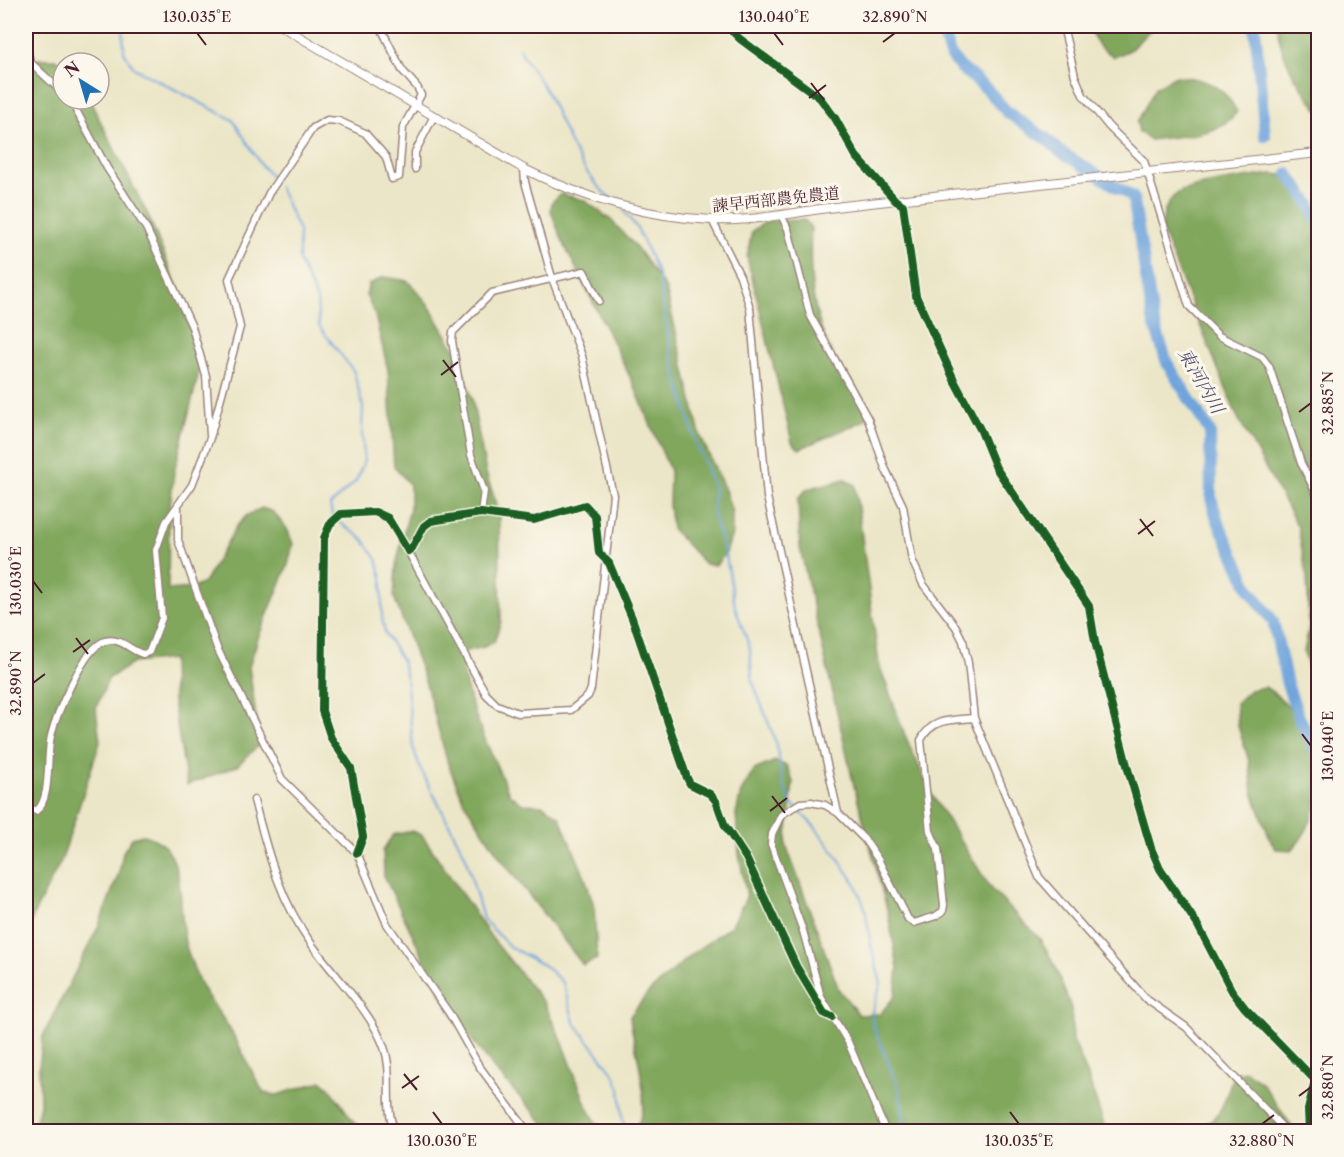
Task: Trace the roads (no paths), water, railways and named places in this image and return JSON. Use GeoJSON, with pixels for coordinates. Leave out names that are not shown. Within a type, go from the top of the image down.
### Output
{"type":"FeatureCollection","features":[{"type":"Feature","properties":{"kind":"street","name":"諫早西部農免農道"},"geometry":{"type":"LineString","coordinates":[[281,26],[524,169],[605,203],[635,210],[712,220],[781,215],[1318,153]]}},
{"type":"Feature","properties":{"kind":"street"},"geometry":{"type":"LineString","coordinates":[[26,806],[36,811],[41,808],[45,798],[51,735],[59,711],[92,648],[107,640],[128,644],[143,654],[149,652],[153,645],[162,618],[156,550],[166,522],[192,485],[210,438],[240,327],[229,279],[268,193],[314,128],[327,120],[339,121],[365,133],[386,156],[388,174],[396,180],[399,177],[403,127],[421,95],[402,70],[380,26]]}},
{"type":"Feature","properties":{"kind":"street"},"geometry":{"type":"LineString","coordinates":[[727,26],[740,39],[820,98],[835,118],[856,156],[896,201],[903,205],[916,296],[954,382],[981,430],[996,468],[1089,606],[1095,642],[1129,773],[1160,869],[1197,924],[1232,990],[1245,1008],[1315,1080],[1308,1110],[1309,1131]]}},
{"type":"Feature","properties":{"kind":"street"},"geometry":{"type":"LineString","coordinates":[[1063,26],[1075,76],[1083,95],[1109,127],[1144,162],[1189,306],[1219,336],[1262,357],[1269,366],[1301,464],[1318,497]]}},
{"type":"Feature","properties":{"kind":"street"},"geometry":{"type":"LineString","coordinates":[[26,43],[30,62],[51,82]]}},
{"type":"Feature","properties":{"kind":"street"},"geometry":{"type":"LineString","coordinates":[[76,111],[107,168],[146,228],[192,327],[206,376],[210,438]]}},
{"type":"Feature","properties":{"kind":"street"},"geometry":{"type":"LineString","coordinates":[[415,169],[415,152],[434,116]]}},
{"type":"Feature","properties":{"kind":"street"},"geometry":{"type":"LineString","coordinates":[[357,853],[363,837],[351,768],[331,738],[322,711],[324,538],[330,524],[341,514],[375,512],[388,518],[486,694],[497,705],[518,713],[571,710],[588,696],[591,689],[613,495],[582,356],[552,277],[525,182],[524,169]]}},
{"type":"Feature","properties":{"kind":"street"},"geometry":{"type":"LineString","coordinates":[[781,215],[788,228],[810,315],[868,419],[885,468],[903,506],[912,560],[923,584],[956,627],[963,641],[968,663],[974,718],[1039,877],[1146,999],[1186,1027],[1287,1131]]}},
{"type":"Feature","properties":{"kind":"street"},"geometry":{"type":"LineString","coordinates":[[712,220],[740,276],[750,308],[767,497],[838,813]]}},
{"type":"Feature","properties":{"kind":"street"},"geometry":{"type":"LineString","coordinates":[[481,513],[484,491],[471,455],[452,341],[453,332],[484,298],[492,293],[552,277],[584,271],[599,301]]}},
{"type":"Feature","properties":{"kind":"street"},"geometry":{"type":"LineString","coordinates":[[408,551],[424,526],[431,521],[481,513],[534,520],[585,505],[595,516],[599,553],[609,563],[632,618],[687,778],[690,784],[716,801],[725,826],[746,858],[796,966],[824,1013],[832,1017]]}},
{"type":"Feature","properties":{"kind":"street"},"geometry":{"type":"LineString","coordinates":[[178,508],[178,540],[217,648],[282,778],[357,853],[392,932],[449,1013],[479,1066],[528,1131]]}},
{"type":"Feature","properties":{"kind":"street"},"geometry":{"type":"LineString","coordinates":[[886,1131],[848,1042],[820,997],[804,931],[771,844],[776,823],[782,815],[800,803],[811,802],[825,805],[838,813],[865,840],[879,861],[908,920],[914,923],[936,916],[943,911],[944,905],[938,849],[930,831],[921,740],[926,732],[944,720],[974,718]]}},
{"type":"Feature","properties":{"kind":"street"},"geometry":{"type":"LineString","coordinates":[[254,800],[274,877],[293,915],[312,945],[364,1012],[383,1045],[388,1070],[387,1101],[395,1131]]}},
{"type":"Feature","properties":{"kind":"waterway"},"geometry":{"type":"LineString","coordinates":[[123,26],[124,52],[134,68],[233,120],[262,166],[275,180]]}},
{"type":"Feature","properties":{"kind":"waterway","name":"東河内川"},"geometry":{"type":"LineString","coordinates":[[940,26],[950,54],[960,67],[987,89],[1007,112],[1048,140],[1059,151],[1133,197],[1153,319],[1167,363],[1210,432],[1211,498],[1217,519],[1250,590],[1273,621],[1287,684],[1299,717],[1318,754]]}},
{"type":"Feature","properties":{"kind":"waterway"},"geometry":{"type":"LineString","coordinates":[[1255,26],[1265,136]]}},
{"type":"Feature","properties":{"kind":"waterway"},"geometry":{"type":"LineString","coordinates":[[519,48],[545,89],[582,165],[613,200]]}},
{"type":"Feature","properties":{"kind":"waterway"},"geometry":{"type":"LineString","coordinates":[[1288,174],[1310,204],[1318,221]]}},
{"type":"Feature","properties":{"kind":"waterway"},"geometry":{"type":"LineString","coordinates":[[279,187],[299,231],[299,261],[317,300],[319,326],[354,372],[363,407],[364,462],[356,481],[330,505],[332,515]]}},
{"type":"Feature","properties":{"kind":"waterway"},"geometry":{"type":"LineString","coordinates":[[623,210],[637,228],[658,274],[672,358],[694,436],[714,488],[713,514],[727,561],[735,607],[750,648],[752,680],[777,745],[783,783],[790,802],[815,827],[855,883],[865,908],[871,945],[881,983],[872,1012],[873,1026],[899,1089],[906,1132]]}},
{"type":"Feature","properties":{"kind":"waterway"},"geometry":{"type":"LineString","coordinates":[[339,522],[363,539],[377,559],[382,578],[382,618],[385,633],[402,661],[406,676],[413,747],[421,770],[465,855],[483,919],[510,947],[545,966],[563,983],[574,1022],[614,1074],[620,1089],[623,1121],[627,1132]]}}]}
